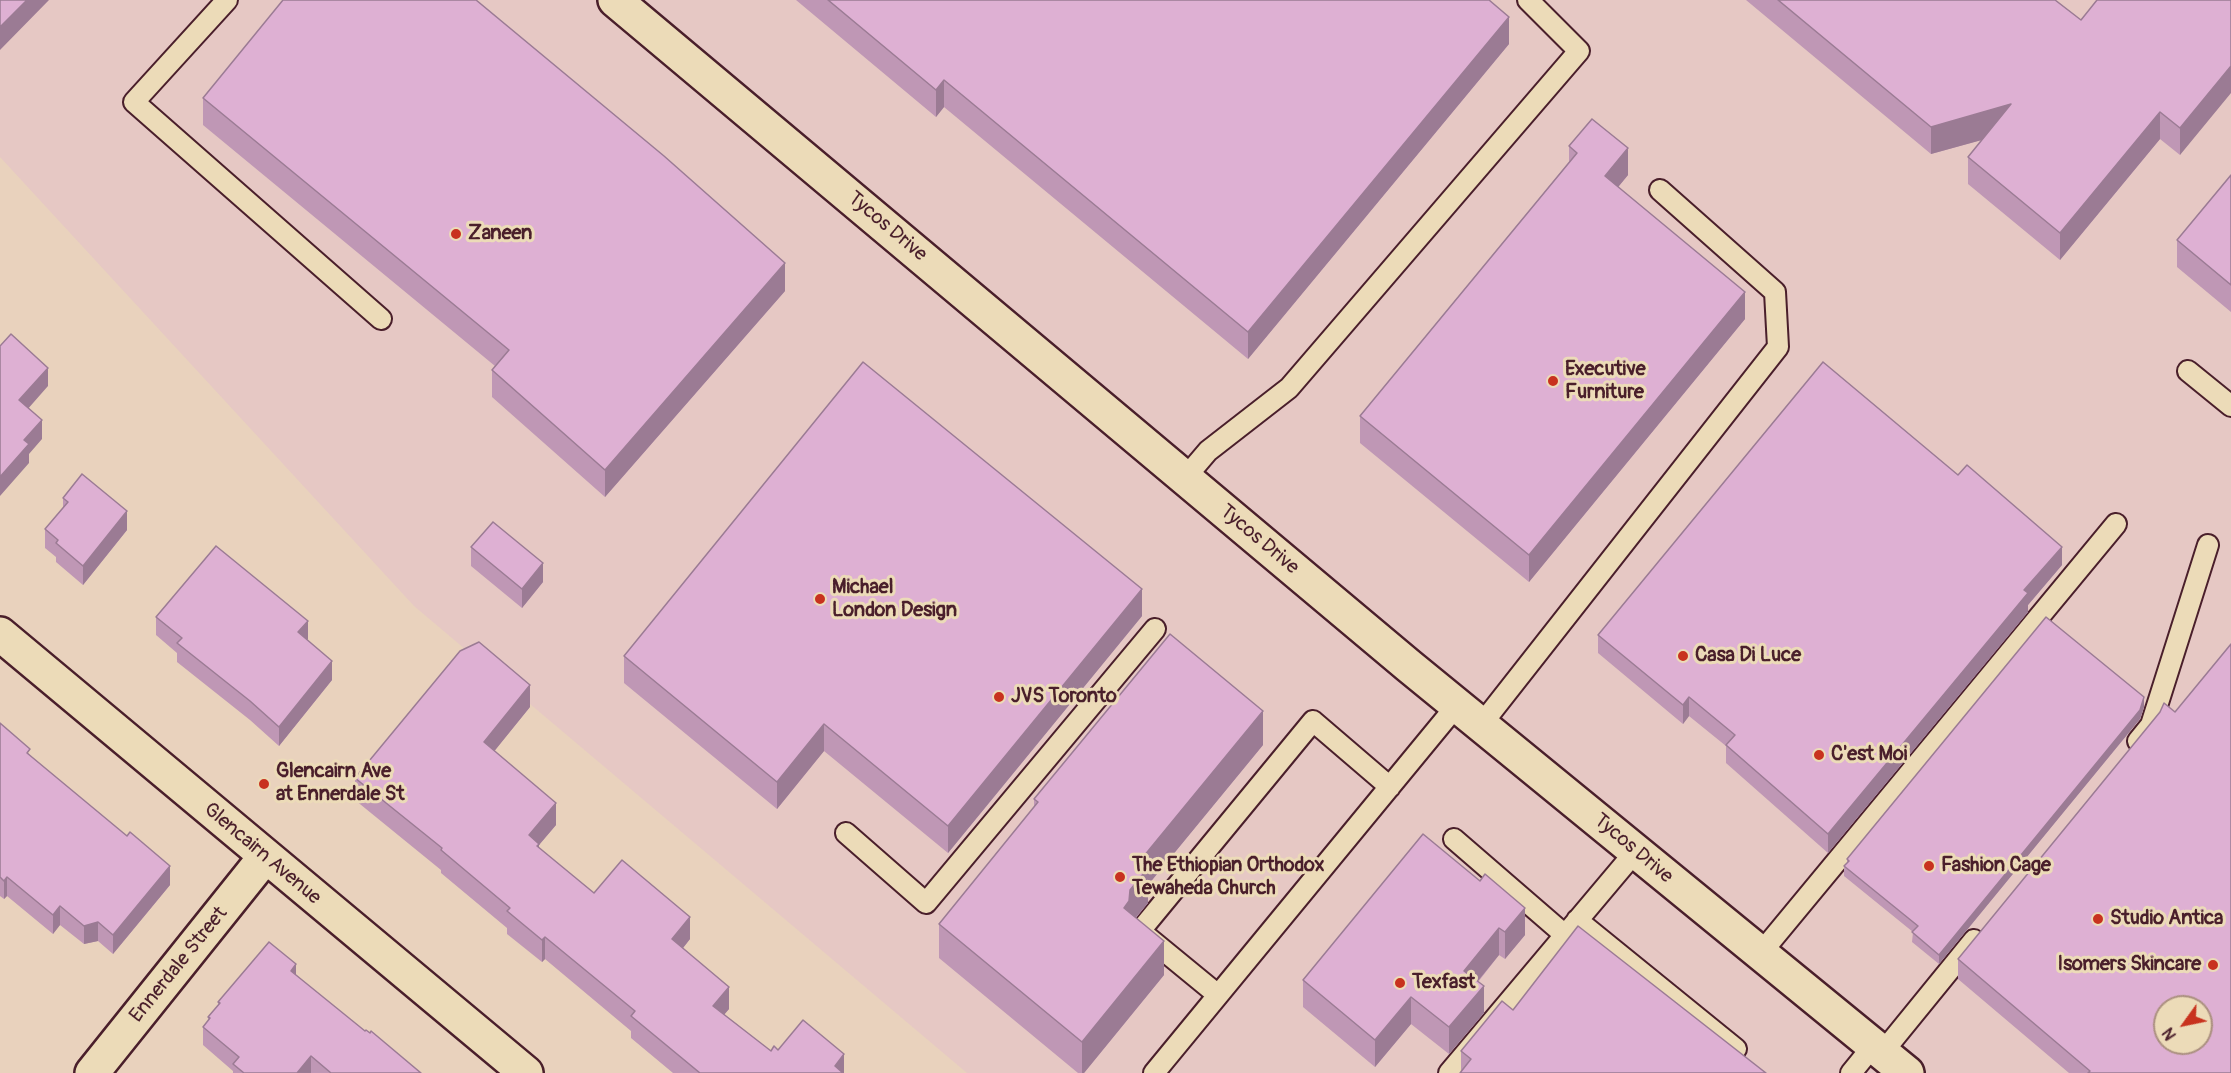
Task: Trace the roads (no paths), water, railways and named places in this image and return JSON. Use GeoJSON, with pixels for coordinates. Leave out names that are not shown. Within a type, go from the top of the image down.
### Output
{"type":"FeatureCollection","features":[{"type":"Feature","properties":{"kind":"street","name":"Tycos Drive"},"geometry":{"type":"LineString","coordinates":[[615,0],[1469,715],[1907,1073]]}},
{"type":"Feature","properties":{"kind":"street","name":"Glencairn Avenue"},"geometry":{"type":"LineString","coordinates":[[0,634],[525,1073]]}},
{"type":"Feature","properties":{"kind":"street","name":"Ennerdale Street"},"geometry":{"type":"LineString","coordinates":[[92,1073],[265,857]]}},
{"type":"Feature","properties":{"kind":"lane"},"geometry":{"type":"LineString","coordinates":[[227,0],[134,102],[381,319]]}},
{"type":"Feature","properties":{"kind":"lane"},"geometry":{"type":"LineString","coordinates":[[1185,478],[1208,451],[1289,388],[1579,51],[1528,0]]}},
{"type":"Feature","properties":{"kind":"lane"},"geometry":{"type":"LineString","coordinates":[[1154,1073],[1390,787],[1469,715],[1778,347],[1775,292],[1660,190]]}},
{"type":"Feature","properties":{"kind":"lane"},"geometry":{"type":"LineString","coordinates":[[2188,371],[2231,406]]}},
{"type":"Feature","properties":{"kind":"lane"},"geometry":{"type":"LineString","coordinates":[[1760,954],[2116,524]]}},
{"type":"Feature","properties":{"kind":"lane"},"geometry":{"type":"LineString","coordinates":[[2129,753],[2151,726],[2208,545]]}},
{"type":"Feature","properties":{"kind":"lane"},"geometry":{"type":"LineString","coordinates":[[846,833],[926,903],[1155,629]]}},
{"type":"Feature","properties":{"kind":"lane"},"geometry":{"type":"LineString","coordinates":[[1218,995],[1140,931],[1313,721],[1390,787]]}},
{"type":"Feature","properties":{"kind":"lane"},"geometry":{"type":"LineString","coordinates":[[1454,839],[1571,928],[1736,1048]]}},
{"type":"Feature","properties":{"kind":"lane"},"geometry":{"type":"LineString","coordinates":[[1449,1073],[1635,852]]}},
{"type":"Feature","properties":{"kind":"lane"},"geometry":{"type":"LineString","coordinates":[[1851,1073],[1877,1049],[1987,925]]}},
{"type":"Feature","properties":{"kind":"place","name":"Zaneen"},"geometry":{"type":"Point","coordinates":[456,234]}},
{"type":"Feature","properties":{"kind":"place","name":"Executive Furniture"},"geometry":{"type":"Point","coordinates":[1553,381]}},
{"type":"Feature","properties":{"kind":"place","name":"Michael London Design"},"geometry":{"type":"Point","coordinates":[820,599]}},
{"type":"Feature","properties":{"kind":"place","name":"Casa Di Luce"},"geometry":{"type":"Point","coordinates":[1683,656]}},
{"type":"Feature","properties":{"kind":"place","name":"JVS Toronto"},"geometry":{"type":"Point","coordinates":[999,697]}},
{"type":"Feature","properties":{"kind":"place","name":"C'est Moi"},"geometry":{"type":"Point","coordinates":[1819,755]}},
{"type":"Feature","properties":{"kind":"place","name":"Glencairn Ave at Ennerdale St"},"geometry":{"type":"Point","coordinates":[264,784]}},
{"type":"Feature","properties":{"kind":"place","name":"Fashion Cage"},"geometry":{"type":"Point","coordinates":[1929,866]}},
{"type":"Feature","properties":{"kind":"place","name":"The Ethiopian Orthodox Tewaheda Church"},"geometry":{"type":"Point","coordinates":[1120,877]}},
{"type":"Feature","properties":{"kind":"place","name":"Studio Antica"},"geometry":{"type":"Point","coordinates":[2098,919]}},
{"type":"Feature","properties":{"kind":"place","name":"Isomers Skincare"},"geometry":{"type":"Point","coordinates":[2213,965]}},
{"type":"Feature","properties":{"kind":"place","name":"Texfast"},"geometry":{"type":"Point","coordinates":[1400,983]}}]}
